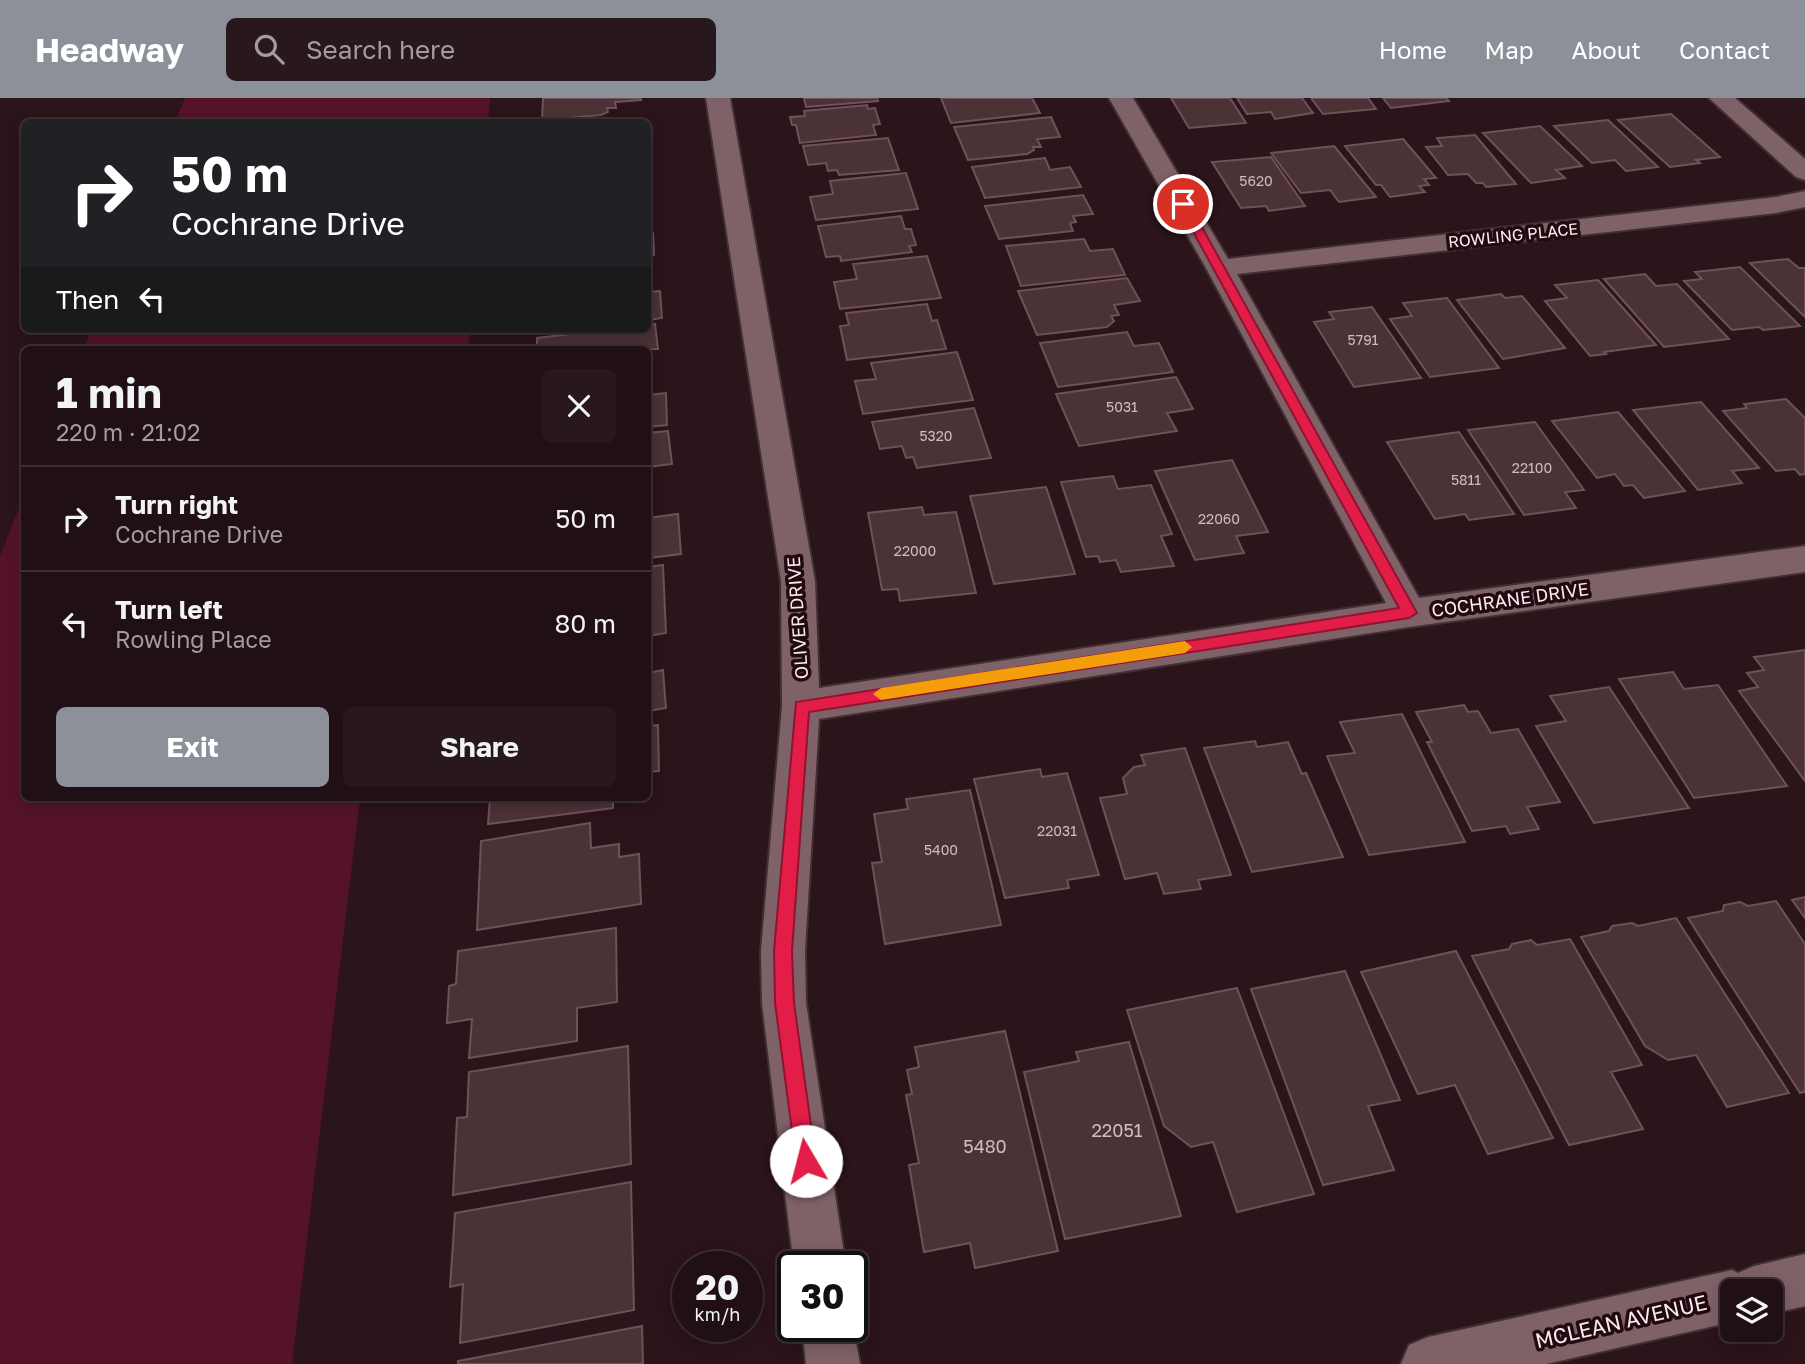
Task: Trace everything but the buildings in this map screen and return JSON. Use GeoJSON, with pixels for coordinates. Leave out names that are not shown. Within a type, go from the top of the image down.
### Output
{"type":"FeatureCollection","features":[{"type":"Feature","properties":{"kind":"street","name":"OLIVER DRIVE"},"geometry":{"type":"LineString","coordinates":[[718,98],[798,581],[801,706],[783,951],[784,1003],[818,1251]]}},
{"type":"Feature","properties":{"kind":"street"},"geometry":{"type":"LineString","coordinates":[[1121,98],[1220,268],[1409,613]]}},
{"type":"Feature","properties":{"kind":"street"},"geometry":{"type":"LineString","coordinates":[[1721,98],[1805,172]]}},
{"type":"Feature","properties":{"kind":"street","name":"ROWLING PLACE"},"geometry":{"type":"LineString","coordinates":[[1220,268],[1776,205],[1805,199]]}},
{"type":"Feature","properties":{"kind":"street","name":"COCHRANE DRIVE"},"geometry":{"type":"LineString","coordinates":[[801,706],[1409,613],[1805,559]]}},
{"type":"Feature","properties":{"kind":"street"},"geometry":{"type":"LineString","coordinates":[[1783,1285],[1805,1280]]}},
{"type":"Feature","properties":{"kind":"street","name":"MCLEAN AVENUE"},"geometry":{"type":"LineString","coordinates":[[1428,1364],[1720,1299]]}},
{"type":"Feature","properties":{"kind":"street"},"geometry":{"type":"LineString","coordinates":[[830,1342],[833,1364]]}},
{"type":"Feature","properties":{"kind":"shaded area"},"geometry":{"type":"Polygon","coordinates":[[[185,98],[490,98],[488,119],[176,119],[185,98]]]}},
{"type":"Feature","properties":{"kind":"shaded area"},"geometry":{"type":"Polygon","coordinates":[[[90,333],[470,333],[468,346],[85,346],[90,333]]]}},
{"type":"Feature","properties":{"kind":"shaded area"},"geometry":{"type":"Polygon","coordinates":[[[21,503],[21,801],[360,801],[292,1364],[0,1364],[0,556],[21,503]]]}},
{"type":"Feature","properties":{"kind":"slow traffic"},"geometry":{"type":"LineString","coordinates":[[881,694],[1185,647]]}},
{"type":"Feature","properties":{"kind":"route"},"geometry":{"type":"LineString","coordinates":[[806,1161],[784,1003],[783,951],[801,706],[1409,613],[1183,204]]}}]}
